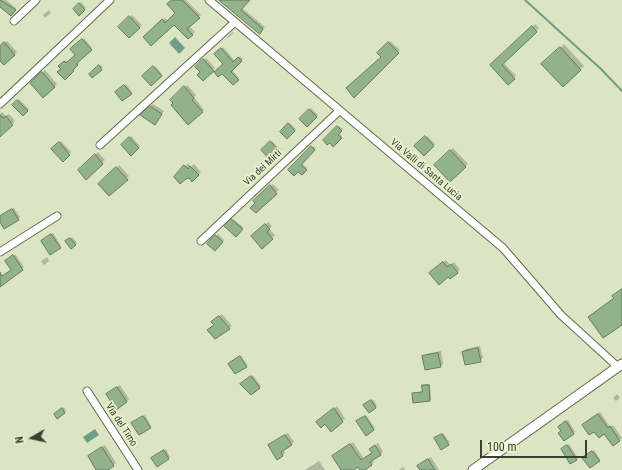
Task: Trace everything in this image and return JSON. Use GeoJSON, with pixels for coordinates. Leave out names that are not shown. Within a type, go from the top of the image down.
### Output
{"type":"FeatureCollection","features":[{"type":"Feature","properties":{"kind":"main road"},"geometry":{"type":"LineString","coordinates":[[473,470],[620,366]]}},
{"type":"Feature","properties":{"kind":"street"},"geometry":{"type":"LineString","coordinates":[[14,21],[36,0]]}},
{"type":"Feature","properties":{"kind":"street"},"geometry":{"type":"LineString","coordinates":[[0,104],[110,0]]}},
{"type":"Feature","properties":{"kind":"street","name":"Via Valli di Santa Lucia"},"geometry":{"type":"LineString","coordinates":[[209,0],[503,248],[561,314],[620,366]]}},
{"type":"Feature","properties":{"kind":"street"},"geometry":{"type":"LineString","coordinates":[[100,145],[235,22]]}},
{"type":"Feature","properties":{"kind":"street","name":"Via dei Mirti"},"geometry":{"type":"LineString","coordinates":[[201,241],[339,111]]}},
{"type":"Feature","properties":{"kind":"street"},"geometry":{"type":"LineString","coordinates":[[0,252],[57,216]]}},
{"type":"Feature","properties":{"kind":"street","name":"Via del Timo"},"geometry":{"type":"LineString","coordinates":[[87,390],[138,470]]}},
{"type":"Feature","properties":{"kind":"shaded area"},"geometry":{"type":"Polygon","coordinates":[[[175,37],[185,48],[179,54],[169,43],[175,37]]]}},
{"type":"Feature","properties":{"kind":"shaded area"},"geometry":{"type":"Polygon","coordinates":[[[95,429],[99,435],[87,443],[83,437],[95,429]]]}},
{"type":"Feature","properties":{"kind":"building"},"geometry":{"type":"Polygon","coordinates":[[[0,0],[16,10],[11,16],[0,7],[0,0]]]}},
{"type":"Feature","properties":{"kind":"building"},"geometry":{"type":"Polygon","coordinates":[[[172,0],[182,0],[200,18],[187,29],[193,35],[188,39],[174,25],[151,46],[143,37],[162,19],[165,23],[175,13],[167,4],[172,0]]]}},
{"type":"Feature","properties":{"kind":"building"},"geometry":{"type":"Polygon","coordinates":[[[219,0],[250,0],[241,10],[263,29],[260,34],[219,0]]]}},
{"type":"Feature","properties":{"kind":"building"},"geometry":{"type":"Polygon","coordinates":[[[79,3],[85,10],[79,16],[73,9],[79,3]]]}},
{"type":"Feature","properties":{"kind":"building"},"geometry":{"type":"Polygon","coordinates":[[[129,16],[140,28],[129,38],[118,27],[129,16]]]}},
{"type":"Feature","properties":{"kind":"building"},"geometry":{"type":"Polygon","coordinates":[[[532,26],[537,32],[502,65],[515,79],[508,85],[490,65],[532,26]]]}},
{"type":"Feature","properties":{"kind":"building"},"geometry":{"type":"Polygon","coordinates":[[[82,39],[92,50],[76,64],[78,65],[73,70],[74,71],[65,80],[57,72],[61,69],[58,66],[64,61],[66,63],[75,55],[70,49],[82,39]]]}},
{"type":"Feature","properties":{"kind":"building"},"geometry":{"type":"Polygon","coordinates":[[[4,42],[15,55],[4,65],[0,61],[0,46],[4,42]]]}},
{"type":"Feature","properties":{"kind":"building"},"geometry":{"type":"Polygon","coordinates":[[[388,42],[399,53],[354,98],[346,88],[381,57],[377,53],[388,42]]]}},
{"type":"Feature","properties":{"kind":"building"},"geometry":{"type":"Polygon","coordinates":[[[560,47],[581,70],[563,87],[541,64],[560,47]]]}},
{"type":"Feature","properties":{"kind":"building"},"geometry":{"type":"Polygon","coordinates":[[[221,48],[233,62],[238,57],[242,61],[231,72],[239,80],[233,85],[222,74],[218,77],[214,72],[223,64],[214,54],[221,48]]]}},
{"type":"Feature","properties":{"kind":"building"},"geometry":{"type":"Polygon","coordinates":[[[203,59],[214,71],[203,81],[197,75],[200,72],[195,67],[203,59]]]}},
{"type":"Feature","properties":{"kind":"building"},"geometry":{"type":"Polygon","coordinates":[[[99,65],[102,70],[92,78],[89,74],[99,65]]]}},
{"type":"Feature","properties":{"kind":"building"},"geometry":{"type":"Polygon","coordinates":[[[153,66],[162,76],[151,86],[142,76],[153,66]]]}},
{"type":"Feature","properties":{"kind":"building"},"geometry":{"type":"Polygon","coordinates":[[[42,72],[55,87],[43,98],[30,83],[42,72]]]}},
{"type":"Feature","properties":{"kind":"building"},"geometry":{"type":"Polygon","coordinates":[[[124,85],[132,94],[122,101],[115,92],[124,85]]]}},
{"type":"Feature","properties":{"kind":"building"},"geometry":{"type":"Polygon","coordinates":[[[184,86],[194,98],[192,100],[203,112],[188,125],[171,105],[173,103],[170,100],[184,86]]]}},
{"type":"Feature","properties":{"kind":"building"},"geometry":{"type":"Polygon","coordinates":[[[17,100],[28,111],[23,116],[12,105],[17,100]]]}},
{"type":"Feature","properties":{"kind":"building"},"geometry":{"type":"Polygon","coordinates":[[[150,106],[162,114],[155,125],[140,115],[150,106]]]}},
{"type":"Feature","properties":{"kind":"building"},"geometry":{"type":"Polygon","coordinates":[[[309,109],[317,117],[307,127],[299,119],[309,109]]]}},
{"type":"Feature","properties":{"kind":"building"},"geometry":{"type":"Polygon","coordinates":[[[0,115],[3,118],[6,116],[13,125],[0,137],[0,115]]]}},
{"type":"Feature","properties":{"kind":"building"},"geometry":{"type":"Polygon","coordinates":[[[288,123],[295,131],[287,139],[280,132],[288,123]]]}},
{"type":"Feature","properties":{"kind":"building"},"geometry":{"type":"Polygon","coordinates":[[[337,126],[342,131],[338,135],[342,138],[333,147],[330,143],[327,145],[323,140],[337,126]]]}},
{"type":"Feature","properties":{"kind":"building"},"geometry":{"type":"Polygon","coordinates":[[[425,136],[434,146],[424,156],[414,146],[425,136]]]}},
{"type":"Feature","properties":{"kind":"building"},"geometry":{"type":"Polygon","coordinates":[[[129,137],[139,148],[131,156],[121,145],[129,137]]]}},
{"type":"Feature","properties":{"kind":"building"},"geometry":{"type":"Polygon","coordinates":[[[270,141],[280,152],[271,161],[261,150],[270,141]]]}},
{"type":"Feature","properties":{"kind":"building"},"geometry":{"type":"Polygon","coordinates":[[[59,142],[70,155],[63,162],[51,149],[59,142]]]}},
{"type":"Feature","properties":{"kind":"building"},"geometry":{"type":"Polygon","coordinates":[[[311,146],[315,150],[301,165],[307,170],[302,175],[298,172],[294,176],[288,170],[311,146]]]}},
{"type":"Feature","properties":{"kind":"building"},"geometry":{"type":"Polygon","coordinates":[[[450,150],[466,167],[450,182],[434,165],[450,150]]]}},
{"type":"Feature","properties":{"kind":"building"},"geometry":{"type":"Polygon","coordinates":[[[95,154],[103,164],[86,180],[78,170],[95,154]]]}},
{"type":"Feature","properties":{"kind":"building"},"geometry":{"type":"Polygon","coordinates":[[[184,165],[188,169],[190,166],[199,175],[192,182],[189,178],[180,184],[174,177],[184,165]]]}},
{"type":"Feature","properties":{"kind":"building"},"geometry":{"type":"Polygon","coordinates":[[[116,167],[128,180],[109,196],[98,184],[116,167]]]}},
{"type":"Feature","properties":{"kind":"building"},"geometry":{"type":"Polygon","coordinates":[[[270,185],[277,194],[256,213],[250,208],[255,203],[253,201],[270,185]]]}},
{"type":"Feature","properties":{"kind":"building"},"geometry":{"type":"Polygon","coordinates":[[[12,209],[19,220],[4,229],[0,222],[0,216],[12,209]]]}},
{"type":"Feature","properties":{"kind":"building"},"geometry":{"type":"Polygon","coordinates":[[[231,219],[243,229],[236,237],[224,226],[231,219]]]}},
{"type":"Feature","properties":{"kind":"building"},"geometry":{"type":"Polygon","coordinates":[[[265,224],[270,229],[267,232],[273,239],[262,249],[251,236],[265,224]]]}},
{"type":"Feature","properties":{"kind":"building"},"geometry":{"type":"Polygon","coordinates":[[[51,234],[61,248],[50,255],[41,241],[51,234]]]}},
{"type":"Feature","properties":{"kind":"building"},"geometry":{"type":"Polygon","coordinates":[[[215,235],[223,242],[215,251],[207,244],[215,235]]]}},
{"type":"Feature","properties":{"kind":"building"},"geometry":{"type":"Polygon","coordinates":[[[70,238],[76,245],[71,249],[65,241],[70,238]]]}},
{"type":"Feature","properties":{"kind":"building"},"geometry":{"type":"Polygon","coordinates":[[[13,255],[23,270],[0,287],[0,272],[2,276],[11,270],[5,261],[13,255]]]}},
{"type":"Feature","properties":{"kind":"building"},"geometry":{"type":"Polygon","coordinates":[[[443,262],[447,267],[451,264],[458,273],[450,279],[448,277],[439,285],[429,273],[443,262]]]}},
{"type":"Feature","properties":{"kind":"building"},"geometry":{"type":"Polygon","coordinates":[[[622,289],[622,325],[603,338],[588,317],[614,298],[612,296],[622,289]]]}},
{"type":"Feature","properties":{"kind":"building"},"geometry":{"type":"Polygon","coordinates":[[[219,316],[230,329],[215,339],[207,330],[214,325],[211,322],[219,316]]]}},
{"type":"Feature","properties":{"kind":"building"},"geometry":{"type":"Polygon","coordinates":[[[478,348],[481,362],[465,365],[462,352],[478,348]]]}},
{"type":"Feature","properties":{"kind":"building"},"geometry":{"type":"Polygon","coordinates":[[[438,353],[441,367],[425,370],[422,356],[438,353]]]}},
{"type":"Feature","properties":{"kind":"building"},"geometry":{"type":"Polygon","coordinates":[[[240,356],[247,367],[235,374],[228,364],[240,356]]]}},
{"type":"Feature","properties":{"kind":"building"},"geometry":{"type":"Polygon","coordinates":[[[251,376],[260,388],[251,395],[240,384],[251,376]]]}},
{"type":"Feature","properties":{"kind":"building"},"geometry":{"type":"Polygon","coordinates":[[[422,385],[429,385],[430,401],[413,403],[412,393],[422,392],[422,385]]]}},
{"type":"Feature","properties":{"kind":"building"},"geometry":{"type":"Polygon","coordinates":[[[117,387],[127,402],[116,410],[106,394],[117,387]]]}},
{"type":"Feature","properties":{"kind":"building"},"geometry":{"type":"Polygon","coordinates":[[[371,400],[376,408],[369,413],[363,405],[371,400]]]}},
{"type":"Feature","properties":{"kind":"building"},"geometry":{"type":"Polygon","coordinates":[[[62,408],[65,413],[57,419],[54,414],[62,408]]]}},
{"type":"Feature","properties":{"kind":"building"},"geometry":{"type":"Polygon","coordinates":[[[334,408],[343,422],[331,432],[325,424],[321,428],[316,422],[334,408]]]}},
{"type":"Feature","properties":{"kind":"building"},"geometry":{"type":"Polygon","coordinates":[[[598,414],[608,428],[610,426],[620,441],[613,446],[604,434],[599,438],[594,432],[589,435],[582,425],[598,414]]]}},
{"type":"Feature","properties":{"kind":"building"},"geometry":{"type":"Polygon","coordinates":[[[143,416],[151,428],[139,435],[131,423],[143,416]]]}},
{"type":"Feature","properties":{"kind":"building"},"geometry":{"type":"Polygon","coordinates":[[[365,416],[374,430],[366,436],[356,421],[365,416]]]}},
{"type":"Feature","properties":{"kind":"building"},"geometry":{"type":"Polygon","coordinates":[[[566,421],[574,434],[564,441],[558,433],[561,431],[558,427],[566,421]]]}},
{"type":"Feature","properties":{"kind":"building"},"geometry":{"type":"Polygon","coordinates":[[[442,434],[449,445],[441,450],[434,438],[442,434]]]}},
{"type":"Feature","properties":{"kind":"building"},"geometry":{"type":"Polygon","coordinates":[[[285,435],[292,445],[281,452],[283,456],[277,460],[268,445],[285,435]]]}},
{"type":"Feature","properties":{"kind":"building"},"geometry":{"type":"Polygon","coordinates":[[[350,444],[361,460],[372,453],[369,449],[375,445],[381,455],[370,462],[372,465],[365,470],[360,470],[358,467],[354,470],[341,470],[332,456],[350,444]]]}},
{"type":"Feature","properties":{"kind":"building"},"geometry":{"type":"Polygon","coordinates":[[[567,445],[577,460],[570,464],[561,449],[567,445]]]}},
{"type":"Feature","properties":{"kind":"building"},"geometry":{"type":"Polygon","coordinates":[[[102,447],[114,466],[108,470],[96,470],[88,456],[102,447]]]}},
{"type":"Feature","properties":{"kind":"building"},"geometry":{"type":"Polygon","coordinates":[[[164,450],[169,459],[157,467],[151,458],[164,450]]]}},
{"type":"Feature","properties":{"kind":"building"},"geometry":{"type":"Polygon","coordinates":[[[592,451],[600,461],[590,468],[582,458],[592,451]]]}},
{"type":"Feature","properties":{"kind":"building"},"geometry":{"type":"Polygon","coordinates":[[[428,459],[435,470],[420,470],[417,466],[428,459]]]}},
{"type":"Feature","properties":{"kind":"waterway"},"geometry":{"type":"LineString","coordinates":[[525,0],[601,69],[622,91]]}}]}
